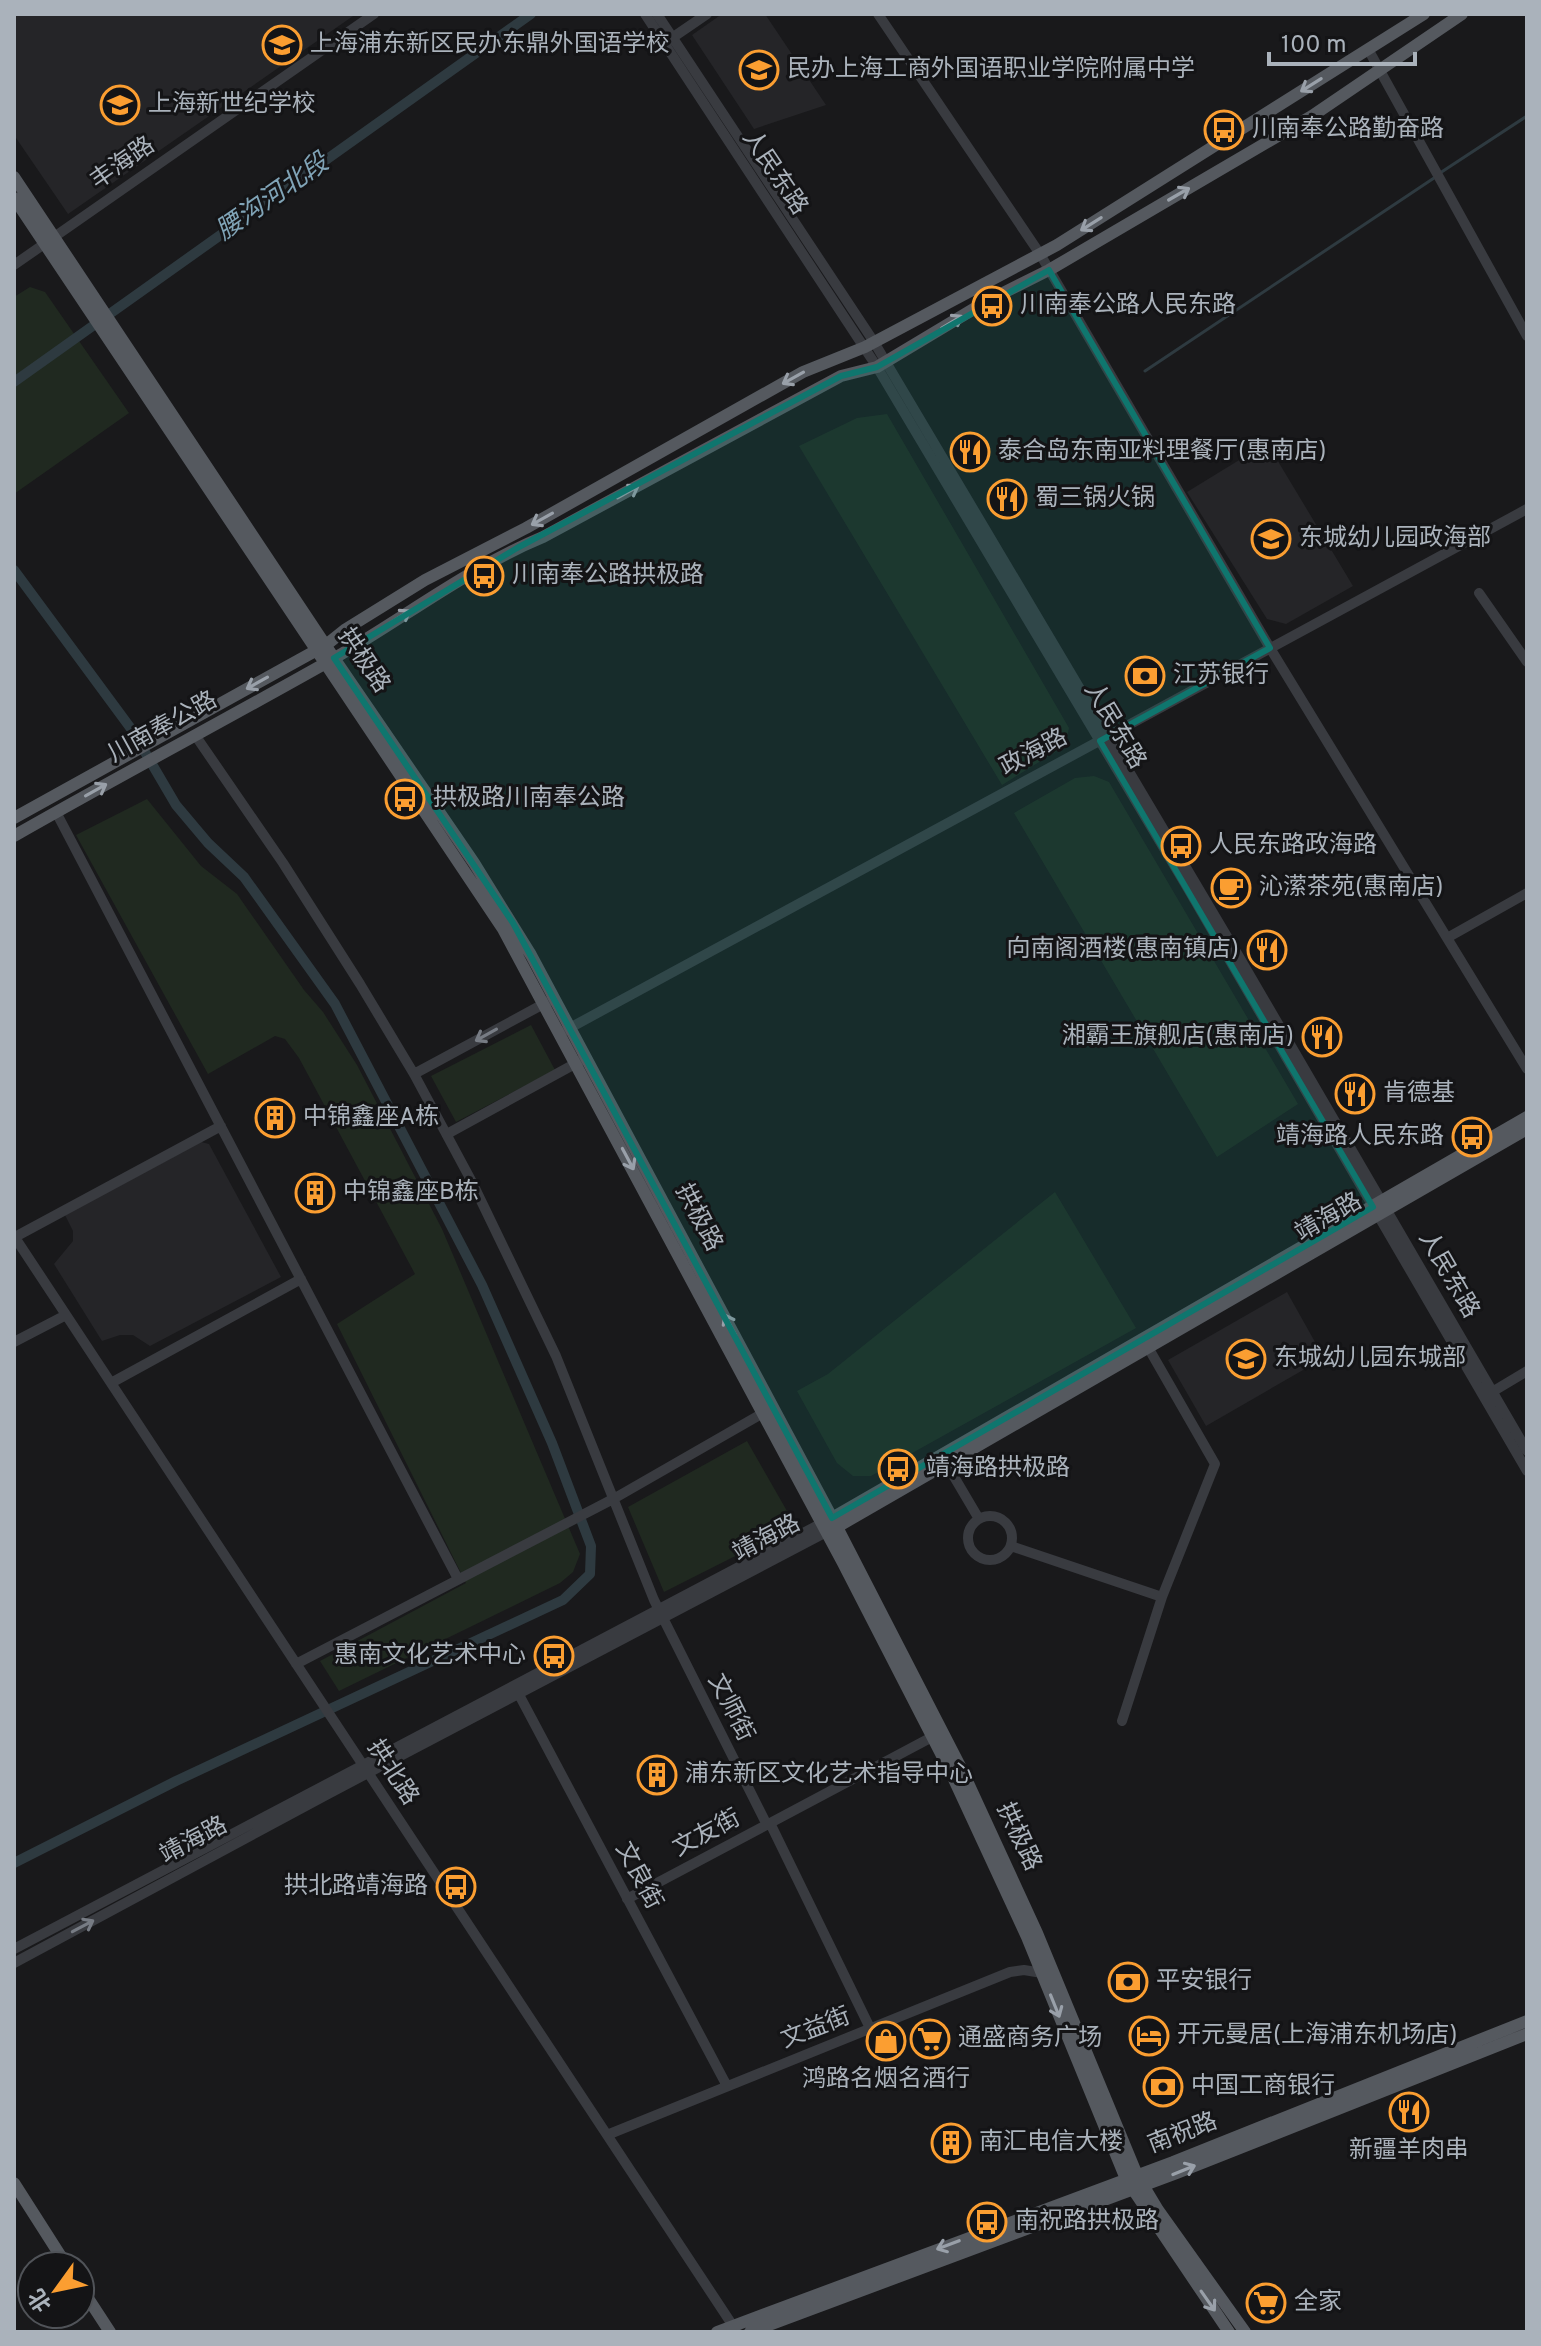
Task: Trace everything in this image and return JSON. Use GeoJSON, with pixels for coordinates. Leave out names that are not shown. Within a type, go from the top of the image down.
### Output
{"type":"FeatureCollection","features":[{"type":"Feature","properties":{"kind":"main road","name":"川南奉公路"},"geometry":{"type":"LineString","coordinates":[[14,818],[321,648],[425,580],[526,528],[803,372],[869,345],[1040,254],[1424,14]]}},
{"type":"Feature","properties":{"kind":"main road","name":"川南奉公路"},"geometry":{"type":"LineString","coordinates":[[14,836],[329,661],[517,548],[543,537],[841,376],[881,364],[987,301],[1049,270],[1312,116],[1462,14]]}},
{"type":"Feature","properties":{"kind":"main road","name":"拱极路"},"geometry":{"type":"LineString","coordinates":[[14,177],[50,240],[550,1000],[962,1770],[1076,2024],[1134,2183],[1245,2332]]}},
{"type":"Feature","properties":{"kind":"main road","name":"拱极路"},"geometry":{"type":"LineString","coordinates":[[14,198],[50,240]]}},
{"type":"Feature","properties":{"kind":"main road","name":"拱极路"},"geometry":{"type":"LineString","coordinates":[[582,1060],[763,1413],[829,1525],[1007,1891],[1134,2183],[1229,2332]]}},
{"type":"Feature","properties":{"kind":"main road","name":"靖海路"},"geometry":{"type":"LineString","coordinates":[[829,1525],[1380,1208],[1527,1117]]}},
{"type":"Feature","properties":{"kind":"main road","name":"靖海路"},"geometry":{"type":"LineString","coordinates":[[1380,1208],[1527,1129]]}},
{"type":"Feature","properties":{"kind":"main road","name":"南祝路"},"geometry":{"type":"LineString","coordinates":[[717,2332],[735,2329],[1134,2183],[1527,2021]]}},
{"type":"Feature","properties":{"kind":"main road","name":"南祝路"},"geometry":{"type":"LineString","coordinates":[[750,2332],[1527,2034]]}},
{"type":"Feature","properties":{"kind":"main road"},"geometry":{"type":"LineString","coordinates":[[14,2183],[57,2250]]}},
{"type":"Feature","properties":{"kind":"main road"},"geometry":{"type":"LineString","coordinates":[[96,2311],[110,2332]]}},
{"type":"Feature","properties":{"kind":"street","name":"丰海路"},"geometry":{"type":"LineString","coordinates":[[14,265],[374,14]]}},
{"type":"Feature","properties":{"kind":"street","name":"人民东路"},"geometry":{"type":"LineString","coordinates":[[645,14],[669,40]]}},
{"type":"Feature","properties":{"kind":"street","name":"人民东路"},"geometry":{"type":"LineString","coordinates":[[657,14],[669,40],[881,364],[1527,1451]]}},
{"type":"Feature","properties":{"kind":"street"},"geometry":{"type":"LineString","coordinates":[[669,40],[707,14]]}},
{"type":"Feature","properties":{"kind":"street"},"geometry":{"type":"LineString","coordinates":[[878,14],[1040,254],[1270,648],[1527,1069]]}},
{"type":"Feature","properties":{"kind":"street"},"geometry":{"type":"LineString","coordinates":[[1368,49],[1527,336]]}},
{"type":"Feature","properties":{"kind":"street","name":"政海路"},"geometry":{"type":"LineString","coordinates":[[565,1030],[1527,509]]}},
{"type":"Feature","properties":{"kind":"street"},"geometry":{"type":"LineString","coordinates":[[1479,593],[1527,662]]}},
{"type":"Feature","properties":{"kind":"street","name":"文师街"},"geometry":{"type":"LineString","coordinates":[[195,735],[306,898],[414,1074],[447,1134],[530,1298],[615,1498],[660,1614],[871,2030]]}},
{"type":"Feature","properties":{"kind":"street"},"geometry":{"type":"LineString","coordinates":[[56,812],[458,1579]]}},
{"type":"Feature","properties":{"kind":"street"},"geometry":{"type":"LineString","coordinates":[[1447,938],[1527,893]]}},
{"type":"Feature","properties":{"kind":"street"},"geometry":{"type":"LineString","coordinates":[[414,1074],[550,1000]]}},
{"type":"Feature","properties":{"kind":"street"},"geometry":{"type":"LineString","coordinates":[[447,1134],[582,1060]]}},
{"type":"Feature","properties":{"kind":"street"},"geometry":{"type":"LineString","coordinates":[[15,1236],[221,1126]]}},
{"type":"Feature","properties":{"kind":"street","name":"人民东路"},"geometry":{"type":"LineString","coordinates":[[1380,1208],[1527,1471]]}},
{"type":"Feature","properties":{"kind":"street","name":"拱北路"},"geometry":{"type":"LineString","coordinates":[[15,1236],[735,2329]]}},
{"type":"Feature","properties":{"kind":"street"},"geometry":{"type":"LineString","coordinates":[[111,1383],[301,1279]]}},
{"type":"Feature","properties":{"kind":"street"},"geometry":{"type":"LineString","coordinates":[[14,1342],[66,1315]]}},
{"type":"Feature","properties":{"kind":"street"},"geometry":{"type":"LineString","coordinates":[[1122,1721],[1162,1597],[1215,1464],[1147,1343]]}},
{"type":"Feature","properties":{"kind":"street"},"geometry":{"type":"LineString","coordinates":[[1492,1392],[1527,1371]]}},
{"type":"Feature","properties":{"kind":"street"},"geometry":{"type":"LineString","coordinates":[[296,1664],[615,1498],[763,1413]]}},
{"type":"Feature","properties":{"kind":"street"},"geometry":{"type":"LineString","coordinates":[[944,1460],[979,1519]]}},
{"type":"Feature","properties":{"kind":"street"},"geometry":{"type":"LineString","coordinates":[[990,1515],[1007,1523],[1013,1535],[1011,1546],[994,1560],[976,1554],[968,1536],[972,1524],[990,1515]]}},
{"type":"Feature","properties":{"kind":"street","name":"靖海路"},"geometry":{"type":"LineString","coordinates":[[14,1949],[829,1525]]}},
{"type":"Feature","properties":{"kind":"street"},"geometry":{"type":"LineString","coordinates":[[1011,1546],[1162,1597]]}},
{"type":"Feature","properties":{"kind":"street","name":"文良街"},"geometry":{"type":"LineString","coordinates":[[516,1690],[727,2086]]}},
{"type":"Feature","properties":{"kind":"street","name":"文友街"},"geometry":{"type":"LineString","coordinates":[[627,1899],[932,1737]]}},
{"type":"Feature","properties":{"kind":"street","name":"靖海路"},"geometry":{"type":"LineString","coordinates":[[14,1963],[365,1769]]}},
{"type":"Feature","properties":{"kind":"street","name":"文益街"},"geometry":{"type":"LineString","coordinates":[[607,2135],[1010,1972],[1042,1973]]}},
{"type":"Feature","properties":{"kind":"highlighted area"},"geometry":{"type":"Polygon","coordinates":[[[1049,270],[1270,648],[1100,741],[1373,1207],[832,1518],[513,923],[334,658],[517,548],[841,376],[877,367],[1049,270]]]}},
{"type":"Feature","properties":{"kind":"shaded area","name":"上海新世纪学校"},"geometry":{"type":"Polygon","coordinates":[[[14,14],[356,14],[68,214],[14,135],[14,14]]]}},
{"type":"Feature","properties":{"kind":"shaded area","name":"民办上海工商外国语职业学院附属中学"},"geometry":{"type":"Polygon","coordinates":[[[722,14],[765,14],[826,105],[754,129],[692,35],[722,14]]]}},
{"type":"Feature","properties":{"kind":"shaded area"},"geometry":{"type":"Polygon","coordinates":[[[30,287],[45,292],[129,413],[14,494],[14,297],[30,287]]]}},
{"type":"Feature","properties":{"kind":"shaded area"},"geometry":{"type":"Polygon","coordinates":[[[887,414],[1069,728],[1065,746],[1002,785],[799,446],[857,418],[887,414]]]}},
{"type":"Feature","properties":{"kind":"shaded area","name":"东城幼儿园政海部"},"geometry":{"type":"Polygon","coordinates":[[[1267,443],[1353,586],[1286,624],[1267,619],[1187,492],[1267,443]]]}},
{"type":"Feature","properties":{"kind":"shaded area"},"geometry":{"type":"Polygon","coordinates":[[[1094,776],[1109,782],[1298,1104],[1217,1157],[1014,813],[1075,778],[1094,776]]]}},
{"type":"Feature","properties":{"kind":"shaded area"},"geometry":{"type":"Polygon","coordinates":[[[147,799],[201,866],[237,894],[323,1012],[357,1065],[442,1229],[580,1554],[573,1572],[560,1583],[339,1691],[320,1661],[466,1583],[337,1324],[415,1274],[299,1058],[285,1039],[275,1036],[208,1074],[76,835],[147,799]]]}},
{"type":"Feature","properties":{"kind":"shaded area"},"geometry":{"type":"Polygon","coordinates":[[[531,1025],[555,1070],[456,1122],[431,1076],[531,1025]]]}},
{"type":"Feature","properties":{"kind":"shaded area"},"geometry":{"type":"Polygon","coordinates":[[[201,1142],[209,1144],[281,1277],[150,1346],[133,1335],[120,1335],[102,1341],[54,1264],[73,1241],[73,1231],[65,1215],[201,1142]]]}},
{"type":"Feature","properties":{"kind":"shaded area"},"geometry":{"type":"Polygon","coordinates":[[[1055,1192],[1136,1328],[871,1476],[853,1476],[837,1463],[797,1391],[828,1374],[1055,1192]]]}},
{"type":"Feature","properties":{"kind":"shaded area","name":"东城幼儿园东城部"},"geometry":{"type":"Polygon","coordinates":[[[1287,1292],[1324,1358],[1206,1426],[1168,1360],[1287,1292]]]}},
{"type":"Feature","properties":{"kind":"shaded area"},"geometry":{"type":"Polygon","coordinates":[[[747,1441],[791,1518],[781,1533],[664,1592],[628,1507],[747,1441]]]}},
{"type":"Feature","properties":{"kind":"waterway","name":"腰沟河北段"},"geometry":{"type":"LineString","coordinates":[[14,382],[531,14]]}},
{"type":"Feature","properties":{"kind":"waterway"},"geometry":{"type":"LineString","coordinates":[[1440,173],[1527,116]]}},
{"type":"Feature","properties":{"kind":"waterway"},"geometry":{"type":"LineString","coordinates":[[1145,371],[1434,178]]}},
{"type":"Feature","properties":{"kind":"waterway"},"geometry":{"type":"LineString","coordinates":[[14,570],[132,730],[176,805],[208,843],[244,877],[335,1004],[482,1285],[552,1443],[591,1546],[590,1574],[563,1600],[176,1781],[14,1863]]}},
{"type":"Feature","properties":{"kind":"place","name":"上海浦东新区民办东鼎外国语学校"},"geometry":{"type":"Point","coordinates":[282,45]}},
{"type":"Feature","properties":{"kind":"place","name":"民办上海工商外国语职业学院附属中学"},"geometry":{"type":"Point","coordinates":[759,70]}},
{"type":"Feature","properties":{"kind":"place","name":"上海新世纪学校"},"geometry":{"type":"Point","coordinates":[120,105]}},
{"type":"Feature","properties":{"kind":"place","name":"川南奉公路勤奋路"},"geometry":{"type":"Point","coordinates":[1224,130]}},
{"type":"Feature","properties":{"kind":"place","name":"川南奉公路人民东路"},"geometry":{"type":"Point","coordinates":[992,306]}},
{"type":"Feature","properties":{"kind":"place","name":"泰合岛东南亚料理餐厅(惠南店)"},"geometry":{"type":"Point","coordinates":[970,452]}},
{"type":"Feature","properties":{"kind":"place","name":"蜀三锅火锅"},"geometry":{"type":"Point","coordinates":[1007,499]}},
{"type":"Feature","properties":{"kind":"place","name":"东城幼儿园政海部"},"geometry":{"type":"Point","coordinates":[1271,539]}},
{"type":"Feature","properties":{"kind":"place","name":"川南奉公路拱极路"},"geometry":{"type":"Point","coordinates":[484,576]}},
{"type":"Feature","properties":{"kind":"place","name":"江苏银行"},"geometry":{"type":"Point","coordinates":[1145,676]}},
{"type":"Feature","properties":{"kind":"place","name":"拱极路川南奉公路"},"geometry":{"type":"Point","coordinates":[405,799]}},
{"type":"Feature","properties":{"kind":"place","name":"人民东路政海路"},"geometry":{"type":"Point","coordinates":[1181,846]}},
{"type":"Feature","properties":{"kind":"place","name":"沁潆茶苑(惠南店)"},"geometry":{"type":"Point","coordinates":[1231,888]}},
{"type":"Feature","properties":{"kind":"place","name":"向南阁酒楼(惠南镇店)"},"geometry":{"type":"Point","coordinates":[1267,950]}},
{"type":"Feature","properties":{"kind":"place","name":"湘霸王旗舰店(惠南店)"},"geometry":{"type":"Point","coordinates":[1322,1037]}},
{"type":"Feature","properties":{"kind":"place","name":"肯德基"},"geometry":{"type":"Point","coordinates":[1355,1094]}},
{"type":"Feature","properties":{"kind":"place","name":"中锦鑫座A栋"},"geometry":{"type":"Point","coordinates":[275,1118]}},
{"type":"Feature","properties":{"kind":"place","name":"靖海路人民东路"},"geometry":{"type":"Point","coordinates":[1472,1137]}},
{"type":"Feature","properties":{"kind":"place","name":"中锦鑫座B栋"},"geometry":{"type":"Point","coordinates":[315,1193]}},
{"type":"Feature","properties":{"kind":"place","name":"东城幼儿园东城部"},"geometry":{"type":"Point","coordinates":[1246,1359]}},
{"type":"Feature","properties":{"kind":"place","name":"靖海路拱极路"},"geometry":{"type":"Point","coordinates":[898,1469]}},
{"type":"Feature","properties":{"kind":"place","name":"惠南文化艺术中心"},"geometry":{"type":"Point","coordinates":[554,1656]}},
{"type":"Feature","properties":{"kind":"place","name":"浦东新区文化艺术指导中心"},"geometry":{"type":"Point","coordinates":[657,1775]}},
{"type":"Feature","properties":{"kind":"place","name":"拱北路靖海路"},"geometry":{"type":"Point","coordinates":[456,1887]}},
{"type":"Feature","properties":{"kind":"place","name":"平安银行"},"geometry":{"type":"Point","coordinates":[1128,1982]}},
{"type":"Feature","properties":{"kind":"place","name":"开元曼居(上海浦东机场店)"},"geometry":{"type":"Point","coordinates":[1149,2036]}},
{"type":"Feature","properties":{"kind":"place","name":"通盛商务广场"},"geometry":{"type":"Point","coordinates":[930,2039]}},
{"type":"Feature","properties":{"kind":"place","name":"鸿路名烟名酒行"},"geometry":{"type":"Point","coordinates":[886,2041]}},
{"type":"Feature","properties":{"kind":"place","name":"中国工商银行"},"geometry":{"type":"Point","coordinates":[1163,2087]}},
{"type":"Feature","properties":{"kind":"place","name":"新疆羊肉串"},"geometry":{"type":"Point","coordinates":[1409,2112]}},
{"type":"Feature","properties":{"kind":"place","name":"南汇电信大楼"},"geometry":{"type":"Point","coordinates":[951,2143]}},
{"type":"Feature","properties":{"kind":"place","name":"南祝路拱极路"},"geometry":{"type":"Point","coordinates":[987,2222]}},
{"type":"Feature","properties":{"kind":"place","name":"全家"},"geometry":{"type":"Point","coordinates":[1266,2303]}}]}
